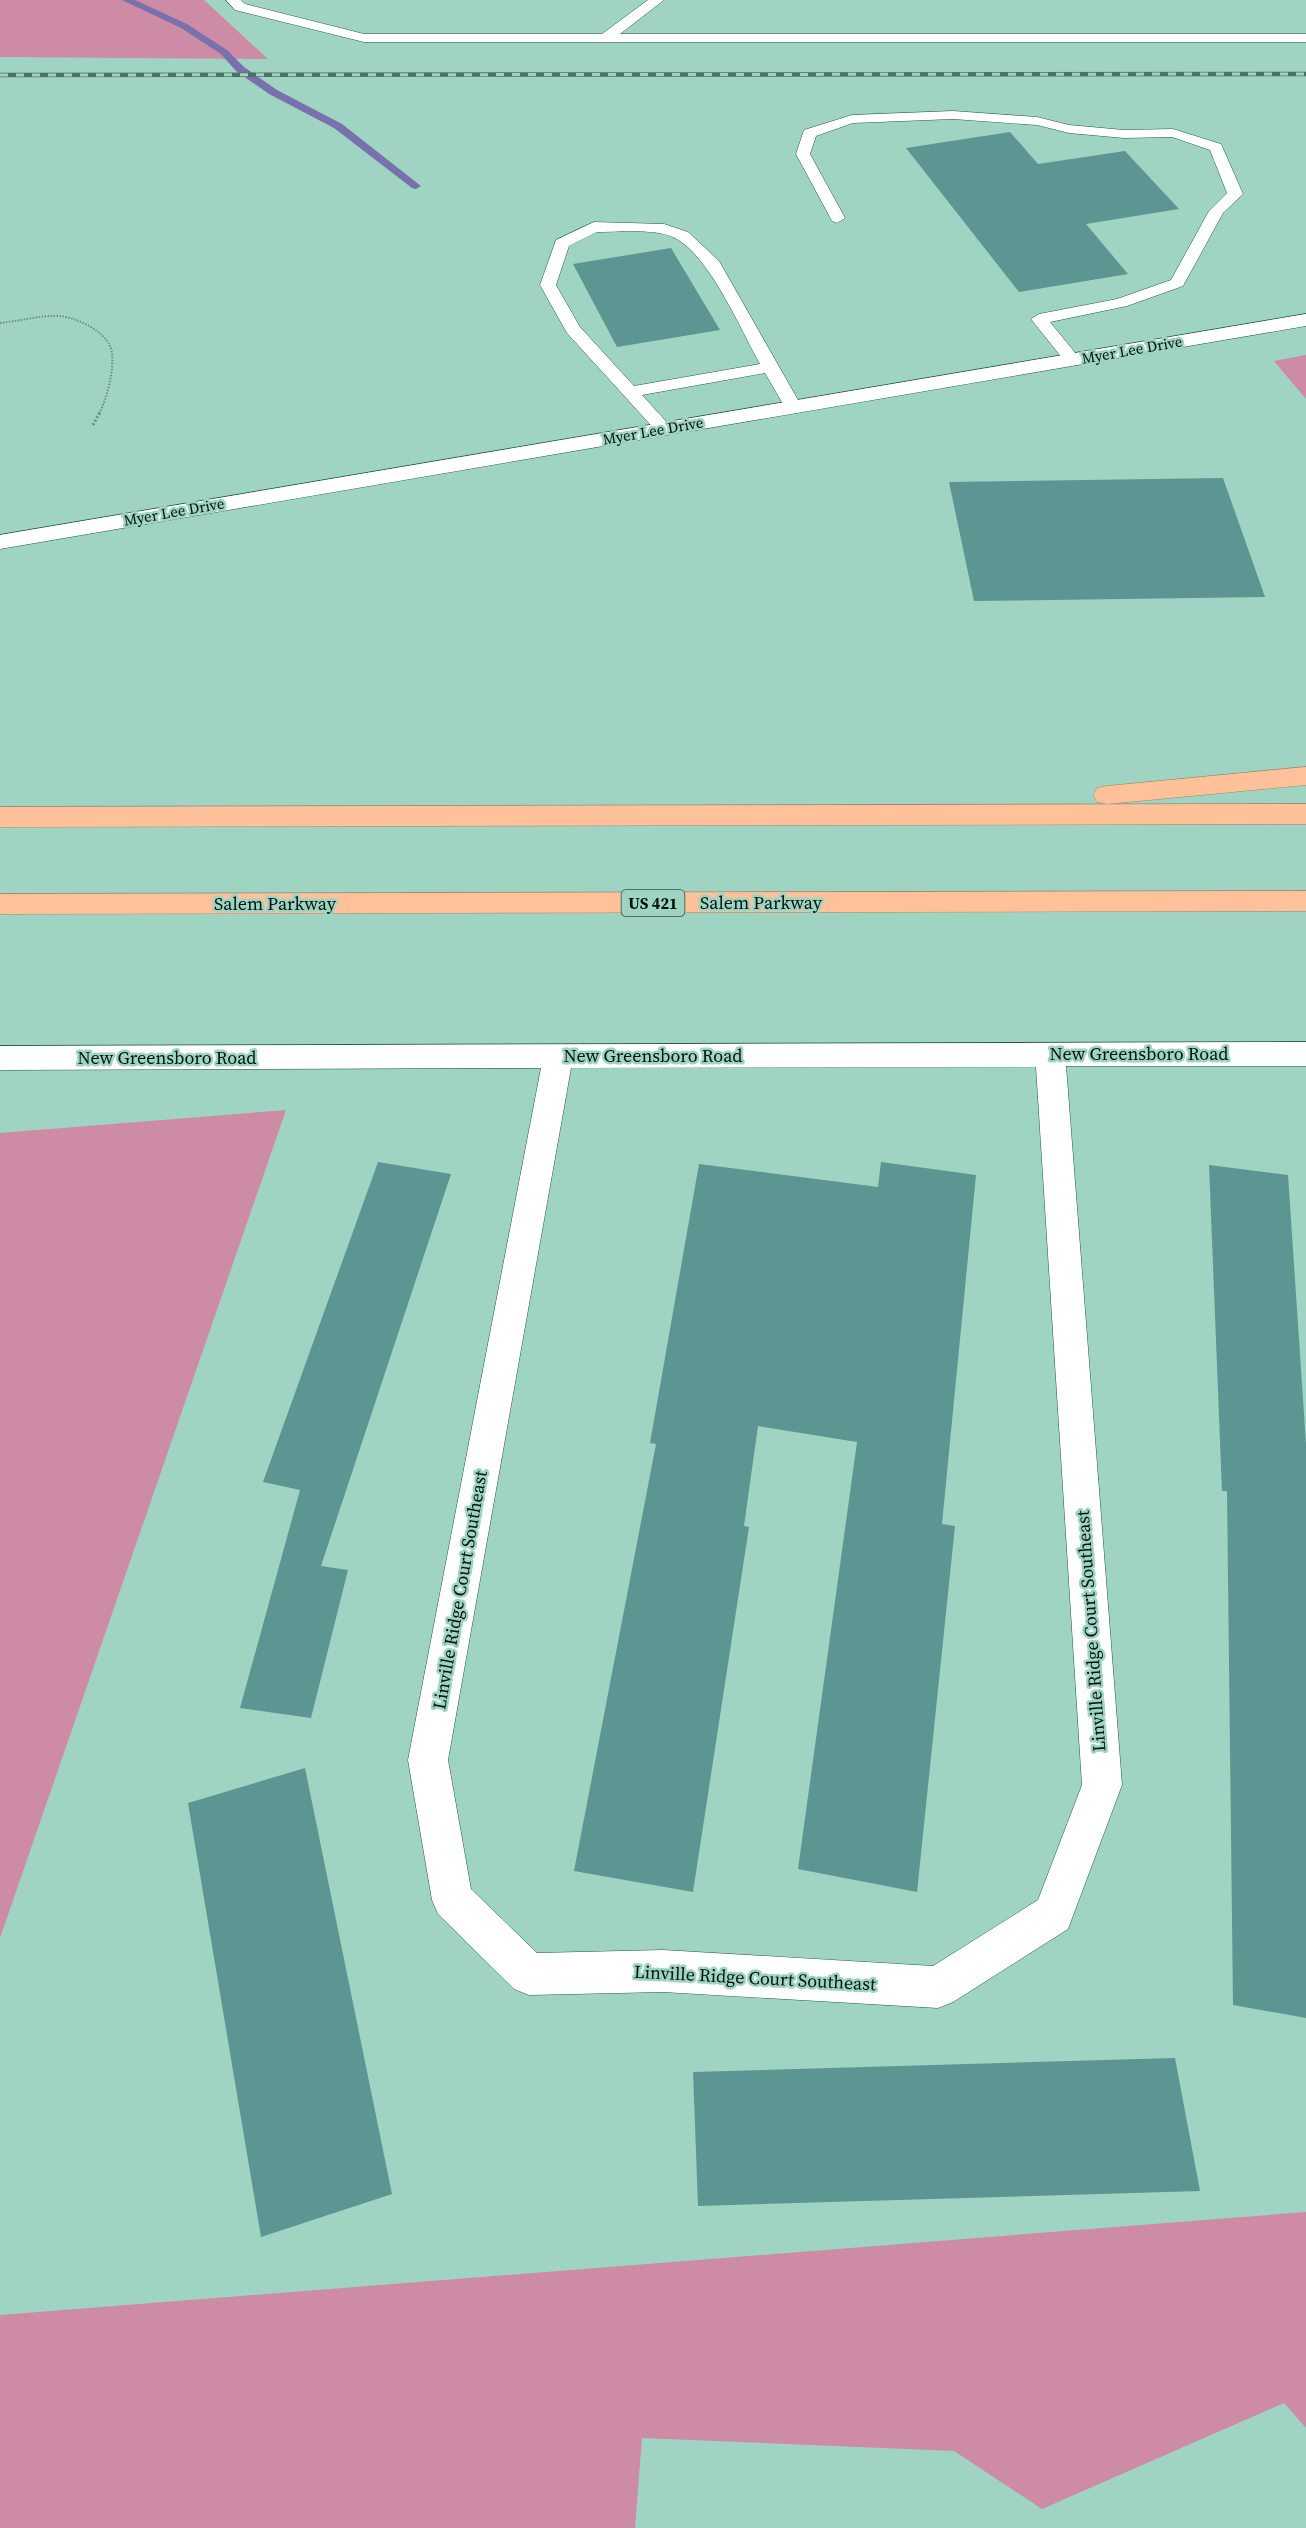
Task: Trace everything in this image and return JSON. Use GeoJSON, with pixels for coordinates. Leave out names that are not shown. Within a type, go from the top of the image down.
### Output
{"type":"FeatureCollection","features":[{"type":"Feature","properties":{"kind":"highway"},"geometry":{"type":"LineString","coordinates":[[909,815],[1306,776]]}},
{"type":"Feature","properties":{"kind":"highway"},"geometry":{"type":"LineString","coordinates":[[0,817],[1306,814]]}},
{"type":"Feature","properties":{"kind":"highway","name":"Salem Parkway"},"geometry":{"type":"LineString","coordinates":[[0,904],[1306,902]]}},
{"type":"Feature","properties":{"kind":"street","name":"Myer Lee Drive"},"geometry":{"type":"LineString","coordinates":[[0,542],[1306,320]]}},
{"type":"Feature","properties":{"kind":"street","name":"Linville Ridge Court Southeast"},"geometry":{"type":"LineString","coordinates":[[558,1057],[428,1760],[452,1900],[529,1974],[663,1971],[938,1987],[1053,1914],[1102,1785],[1050,1054]]}},
{"type":"Feature","properties":{"kind":"street","name":"New Greensboro Road"},"geometry":{"type":"LineString","coordinates":[[0,1058],[1306,1054]]}},
{"type":"Feature","properties":{"kind":"lane"},"geometry":{"type":"LineString","coordinates":[[233,0],[240,7],[363,38],[1306,38]]}},
{"type":"Feature","properties":{"kind":"lane"},"geometry":{"type":"LineString","coordinates":[[604,39],[657,0]]}},
{"type":"Feature","properties":{"kind":"lane"},"geometry":{"type":"LineString","coordinates":[[837,218],[803,154],[809,133],[852,119],[953,115],[1037,121],[1069,129],[1124,134],[1173,133],[1216,147],[1235,194],[1217,211],[1177,283],[1121,303],[1039,319],[1073,360]]}},
{"type":"Feature","properties":{"kind":"lane"},"geometry":{"type":"LineString","coordinates":[[664,429],[573,329],[548,285],[562,243],[594,227],[664,229],[682,235],[711,261],[793,407]]}},
{"type":"Feature","properties":{"kind":"lane"},"geometry":{"type":"LineString","coordinates":[[630,392],[769,367]]}},
{"type":"Feature","properties":{"kind":"path"},"geometry":{"type":"LineString","coordinates":[[0,323],[59,316],[78,320],[97,332],[110,346],[112,361],[107,400],[93,425]]}},
{"type":"Feature","properties":{"kind":"shaded area"},"geometry":{"type":"Polygon","coordinates":[[[0,0],[204,0],[268,59],[0,57],[0,0]]]}},
{"type":"Feature","properties":{"kind":"shaded area"},"geometry":{"type":"Polygon","coordinates":[[[1306,355],[1306,399],[1274,361],[1306,355]]]}},
{"type":"Feature","properties":{"kind":"shaded area"},"geometry":{"type":"Polygon","coordinates":[[[286,1110],[0,1938],[0,1133],[286,1110]]]}},
{"type":"Feature","properties":{"kind":"shaded area"},"geometry":{"type":"Polygon","coordinates":[[[1306,2212],[1306,2428],[1284,2403],[1042,2509],[954,2451],[642,2438],[635,2528],[0,2528],[0,2315],[1306,2212]]]}},
{"type":"Feature","properties":{"kind":"building"},"geometry":{"type":"Polygon","coordinates":[[[1010,132],[1038,164],[1125,151],[1179,209],[1086,224],[1128,274],[1019,292],[906,148],[1010,132]]]}},
{"type":"Feature","properties":{"kind":"building"},"geometry":{"type":"Polygon","coordinates":[[[671,248],[720,330],[617,347],[573,264],[671,248]]]}},
{"type":"Feature","properties":{"kind":"building"},"geometry":{"type":"Polygon","coordinates":[[[1223,478],[1265,597],[974,601],[949,482],[1223,478]]]}},
{"type":"Feature","properties":{"kind":"building"},"geometry":{"type":"Polygon","coordinates":[[[378,1162],[451,1174],[321,1566],[348,1570],[311,1718],[240,1708],[300,1490],[263,1482],[378,1162]]]}},
{"type":"Feature","properties":{"kind":"building"},"geometry":{"type":"Polygon","coordinates":[[[881,1162],[976,1175],[942,1524],[955,1526],[917,1892],[798,1869],[857,1442],[758,1426],[744,1526],[749,1527],[693,1892],[574,1871],[656,1444],[650,1443],[699,1164],[878,1187],[881,1162]]]}},
{"type":"Feature","properties":{"kind":"building"},"geometry":{"type":"Polygon","coordinates":[[[1209,1165],[1288,1175],[1306,1444],[1306,2018],[1233,2005],[1227,1491],[1222,1491],[1209,1165]]]}},
{"type":"Feature","properties":{"kind":"building"},"geometry":{"type":"Polygon","coordinates":[[[305,1768],[392,2194],[261,2237],[188,1803],[305,1768]]]}},
{"type":"Feature","properties":{"kind":"building"},"geometry":{"type":"Polygon","coordinates":[[[1175,2058],[1200,2191],[698,2206],[693,2072],[1175,2058]]]}},
{"type":"Feature","properties":{"kind":"waterway"},"geometry":{"type":"LineString","coordinates":[[127,0],[184,26],[224,52],[240,69],[273,92],[338,126],[416,186]]}},
{"type":"Feature","properties":{"kind":"railway"},"geometry":{"type":"LineString","coordinates":[[0,75],[1306,74]]}}]}
